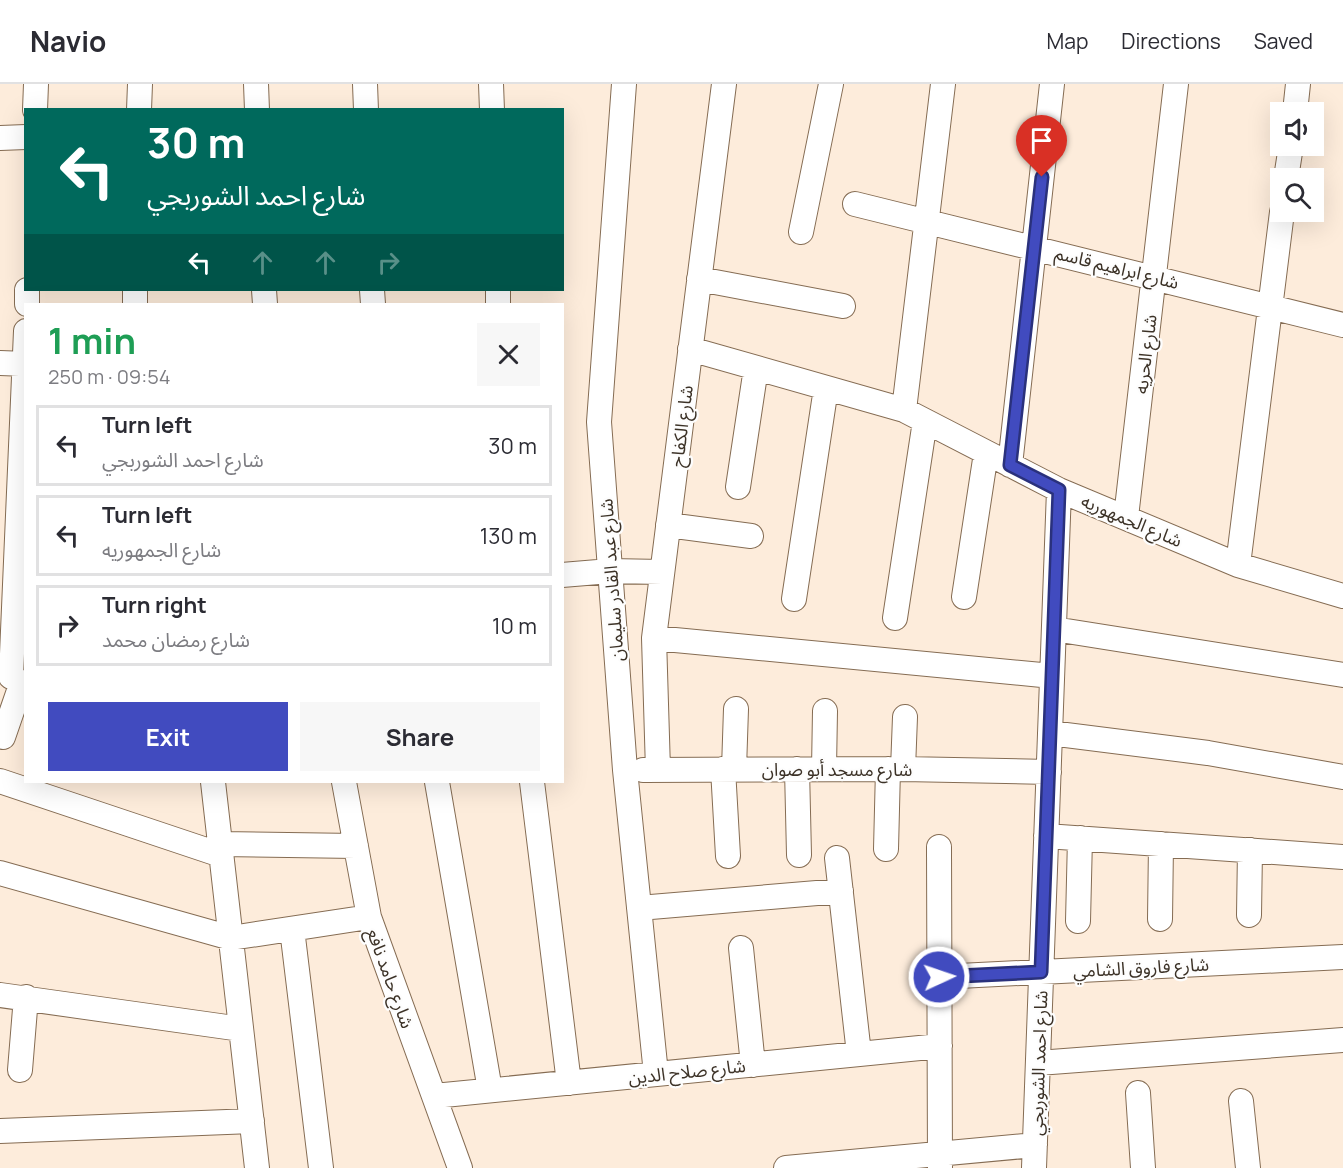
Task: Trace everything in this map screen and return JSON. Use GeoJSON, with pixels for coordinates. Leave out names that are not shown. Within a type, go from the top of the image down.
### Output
{"type":"FeatureCollection","features":[{"type":"Feature","properties":{"kind":"street"},"geometry":{"type":"LineString","coordinates":[[35,108],[36,84]]}},
{"type":"Feature","properties":{"kind":"street"},"geometry":{"type":"LineString","coordinates":[[139,108],[140,84]]}},
{"type":"Feature","properties":{"kind":"street"},"geometry":{"type":"LineString","coordinates":[[256,84],[257,108]]}},
{"type":"Feature","properties":{"kind":"street"},"geometry":{"type":"LineString","coordinates":[[366,84],[366,108]]}},
{"type":"Feature","properties":{"kind":"street"},"geometry":{"type":"LineString","coordinates":[[491,84],[492,108]]}},
{"type":"Feature","properties":{"kind":"street","name":"شارع عبد القادر سليمان"},"geometry":{"type":"LineString","coordinates":[[624,84],[599,422],[625,770],[656,1074]]}},
{"type":"Feature","properties":{"kind":"street","name":"شارع الكفاح"},"geometry":{"type":"LineString","coordinates":[[658,770],[654,638],[724,84]]}},
{"type":"Feature","properties":{"kind":"street"},"geometry":{"type":"LineString","coordinates":[[801,231],[831,84]]}},
{"type":"Feature","properties":{"kind":"street"},"geometry":{"type":"LineString","coordinates":[[894,618],[915,415],[927,221],[943,84]]}},
{"type":"Feature","properties":{"kind":"street"},"geometry":{"type":"LineString","coordinates":[[1010,465],[1052,84]]}},
{"type":"Feature","properties":{"kind":"street","name":"شارع الحريه"},"geometry":{"type":"LineString","coordinates":[[1126,517],[1176,84]]}},
{"type":"Feature","properties":{"kind":"street"},"geometry":{"type":"LineString","coordinates":[[1296,102],[1298,84]]}},
{"type":"Feature","properties":{"kind":"street"},"geometry":{"type":"LineString","coordinates":[[0,138],[24,137]]}},
{"type":"Feature","properties":{"kind":"street","name":"شارع ابراهيم قاسم"},"geometry":{"type":"LineString","coordinates":[[855,204],[1154,276],[1343,326]]}},
{"type":"Feature","properties":{"kind":"street"},"geometry":{"type":"LineString","coordinates":[[1238,565],[1281,222]]}},
{"type":"Feature","properties":{"kind":"street"},"geometry":{"type":"LineString","coordinates":[[699,279],[843,306]]}},
{"type":"Feature","properties":{"kind":"street","name":"شارع الجمهوريه"},"geometry":{"type":"LineString","coordinates":[[690,349],[915,415],[1059,490],[1238,565],[1343,596]]}},
{"type":"Feature","properties":{"kind":"street"},"geometry":{"type":"LineString","coordinates":[[0,363],[24,364]]}},
{"type":"Feature","properties":{"kind":"street"},"geometry":{"type":"LineString","coordinates":[[738,487],[756,368]]}},
{"type":"Feature","properties":{"kind":"street"},"geometry":{"type":"LineString","coordinates":[[794,599],[826,388]]}},
{"type":"Feature","properties":{"kind":"street"},"geometry":{"type":"LineString","coordinates":[[3,736],[14,678],[24,393]]}},
{"type":"Feature","properties":{"kind":"street"},"geometry":{"type":"LineString","coordinates":[[964,597],[986,453]]}},
{"type":"Feature","properties":{"kind":"street","name":"شارع احمد الشوربجي"},"geometry":{"type":"LineString","coordinates":[[1034,1156],[1059,490]]}},
{"type":"Feature","properties":{"kind":"street"},"geometry":{"type":"LineString","coordinates":[[668,525],[751,536]]}},
{"type":"Feature","properties":{"kind":"street"},"geometry":{"type":"LineString","coordinates":[[564,575],[610,571],[662,572]]}},
{"type":"Feature","properties":{"kind":"street"},"geometry":{"type":"LineString","coordinates":[[1054,629],[1343,675]]}},
{"type":"Feature","properties":{"kind":"street"},"geometry":{"type":"LineString","coordinates":[[654,638],[1052,676]]}},
{"type":"Feature","properties":{"kind":"street"},"geometry":{"type":"LineString","coordinates":[[728,856],[729,770],[736,709]]}},
{"type":"Feature","properties":{"kind":"street"},"geometry":{"type":"LineString","coordinates":[[824,769],[825,711]]}},
{"type":"Feature","properties":{"kind":"street"},"geometry":{"type":"LineString","coordinates":[[886,849],[905,717]]}},
{"type":"Feature","properties":{"kind":"street"},"geometry":{"type":"LineString","coordinates":[[1050,733],[1208,753],[1343,777]]}},
{"type":"Feature","properties":{"kind":"street"},"geometry":{"type":"LineString","coordinates":[[797,769],[800,855]]}},
{"type":"Feature","properties":{"kind":"street","name":"شارع مسجد أبو صوان"},"geometry":{"type":"LineString","coordinates":[[625,770],[896,769],[1049,772]]}},
{"type":"Feature","properties":{"kind":"street"},"geometry":{"type":"LineString","coordinates":[[0,781],[220,849],[356,846]]}},
{"type":"Feature","properties":{"kind":"street"},"geometry":{"type":"LineString","coordinates":[[213,783],[257,1168]]}},
{"type":"Feature","properties":{"kind":"street","name":"شارع حامد نافع"},"geometry":{"type":"LineString","coordinates":[[344,783],[369,917],[460,1168]]}},
{"type":"Feature","properties":{"kind":"street"},"geometry":{"type":"LineString","coordinates":[[436,783],[490,1090]]}},
{"type":"Feature","properties":{"kind":"street"},"geometry":{"type":"LineString","coordinates":[[532,783],[568,1083]]}},
{"type":"Feature","properties":{"kind":"street"},"geometry":{"type":"LineString","coordinates":[[1046,836],[1343,857]]}},
{"type":"Feature","properties":{"kind":"street"},"geometry":{"type":"LineString","coordinates":[[1078,921],[1080,838]]}},
{"type":"Feature","properties":{"kind":"street"},"geometry":{"type":"LineString","coordinates":[[1160,919],[1161,844]]}},
{"type":"Feature","properties":{"kind":"street"},"geometry":{"type":"LineString","coordinates":[[939,847],[940,1160]]}},
{"type":"Feature","properties":{"kind":"street"},"geometry":{"type":"LineString","coordinates":[[1249,915],[1250,850]]}},
{"type":"Feature","properties":{"kind":"street"},"geometry":{"type":"LineString","coordinates":[[837,858],[859,1054]]}},
{"type":"Feature","properties":{"kind":"street"},"geometry":{"type":"LineString","coordinates":[[0,873],[231,938],[369,917]]}},
{"type":"Feature","properties":{"kind":"street"},"geometry":{"type":"LineString","coordinates":[[639,908],[841,891]]}},
{"type":"Feature","properties":{"kind":"street"},"geometry":{"type":"LineString","coordinates":[[292,929],[321,1168]]}},
{"type":"Feature","properties":{"kind":"street"},"geometry":{"type":"LineString","coordinates":[[741,948],[753,1065]]}},
{"type":"Feature","properties":{"kind":"street","name":"شارع فاروق الشامي"},"geometry":{"type":"LineString","coordinates":[[939,977],[1343,957]]}},
{"type":"Feature","properties":{"kind":"street"},"geometry":{"type":"LineString","coordinates":[[0,995],[241,1029]]}},
{"type":"Feature","properties":{"kind":"street"},"geometry":{"type":"LineString","coordinates":[[20,1070],[26,997]]}},
{"type":"Feature","properties":{"kind":"street"},"geometry":{"type":"LineString","coordinates":[[1038,1064],[1343,1040]]}},
{"type":"Feature","properties":{"kind":"street","name":"شارع صلاح الدين"},"geometry":{"type":"LineString","coordinates":[[434,1096],[940,1046]]}},
{"type":"Feature","properties":{"kind":"street"},"geometry":{"type":"LineString","coordinates":[[1138,1093],[1143,1168]]}},
{"type":"Feature","properties":{"kind":"street"},"geometry":{"type":"LineString","coordinates":[[1241,1101],[1248,1168]]}},
{"type":"Feature","properties":{"kind":"street"},"geometry":{"type":"LineString","coordinates":[[0,1131],[252,1121]]}},
{"type":"Feature","properties":{"kind":"street"},"geometry":{"type":"LineString","coordinates":[[786,1168],[1034,1156]]}},
{"type":"Feature","properties":{"kind":"route"},"geometry":{"type":"LineString","coordinates":[[939,977],[1041,972],[1059,490],[1010,465],[1042,177]]}}]}
